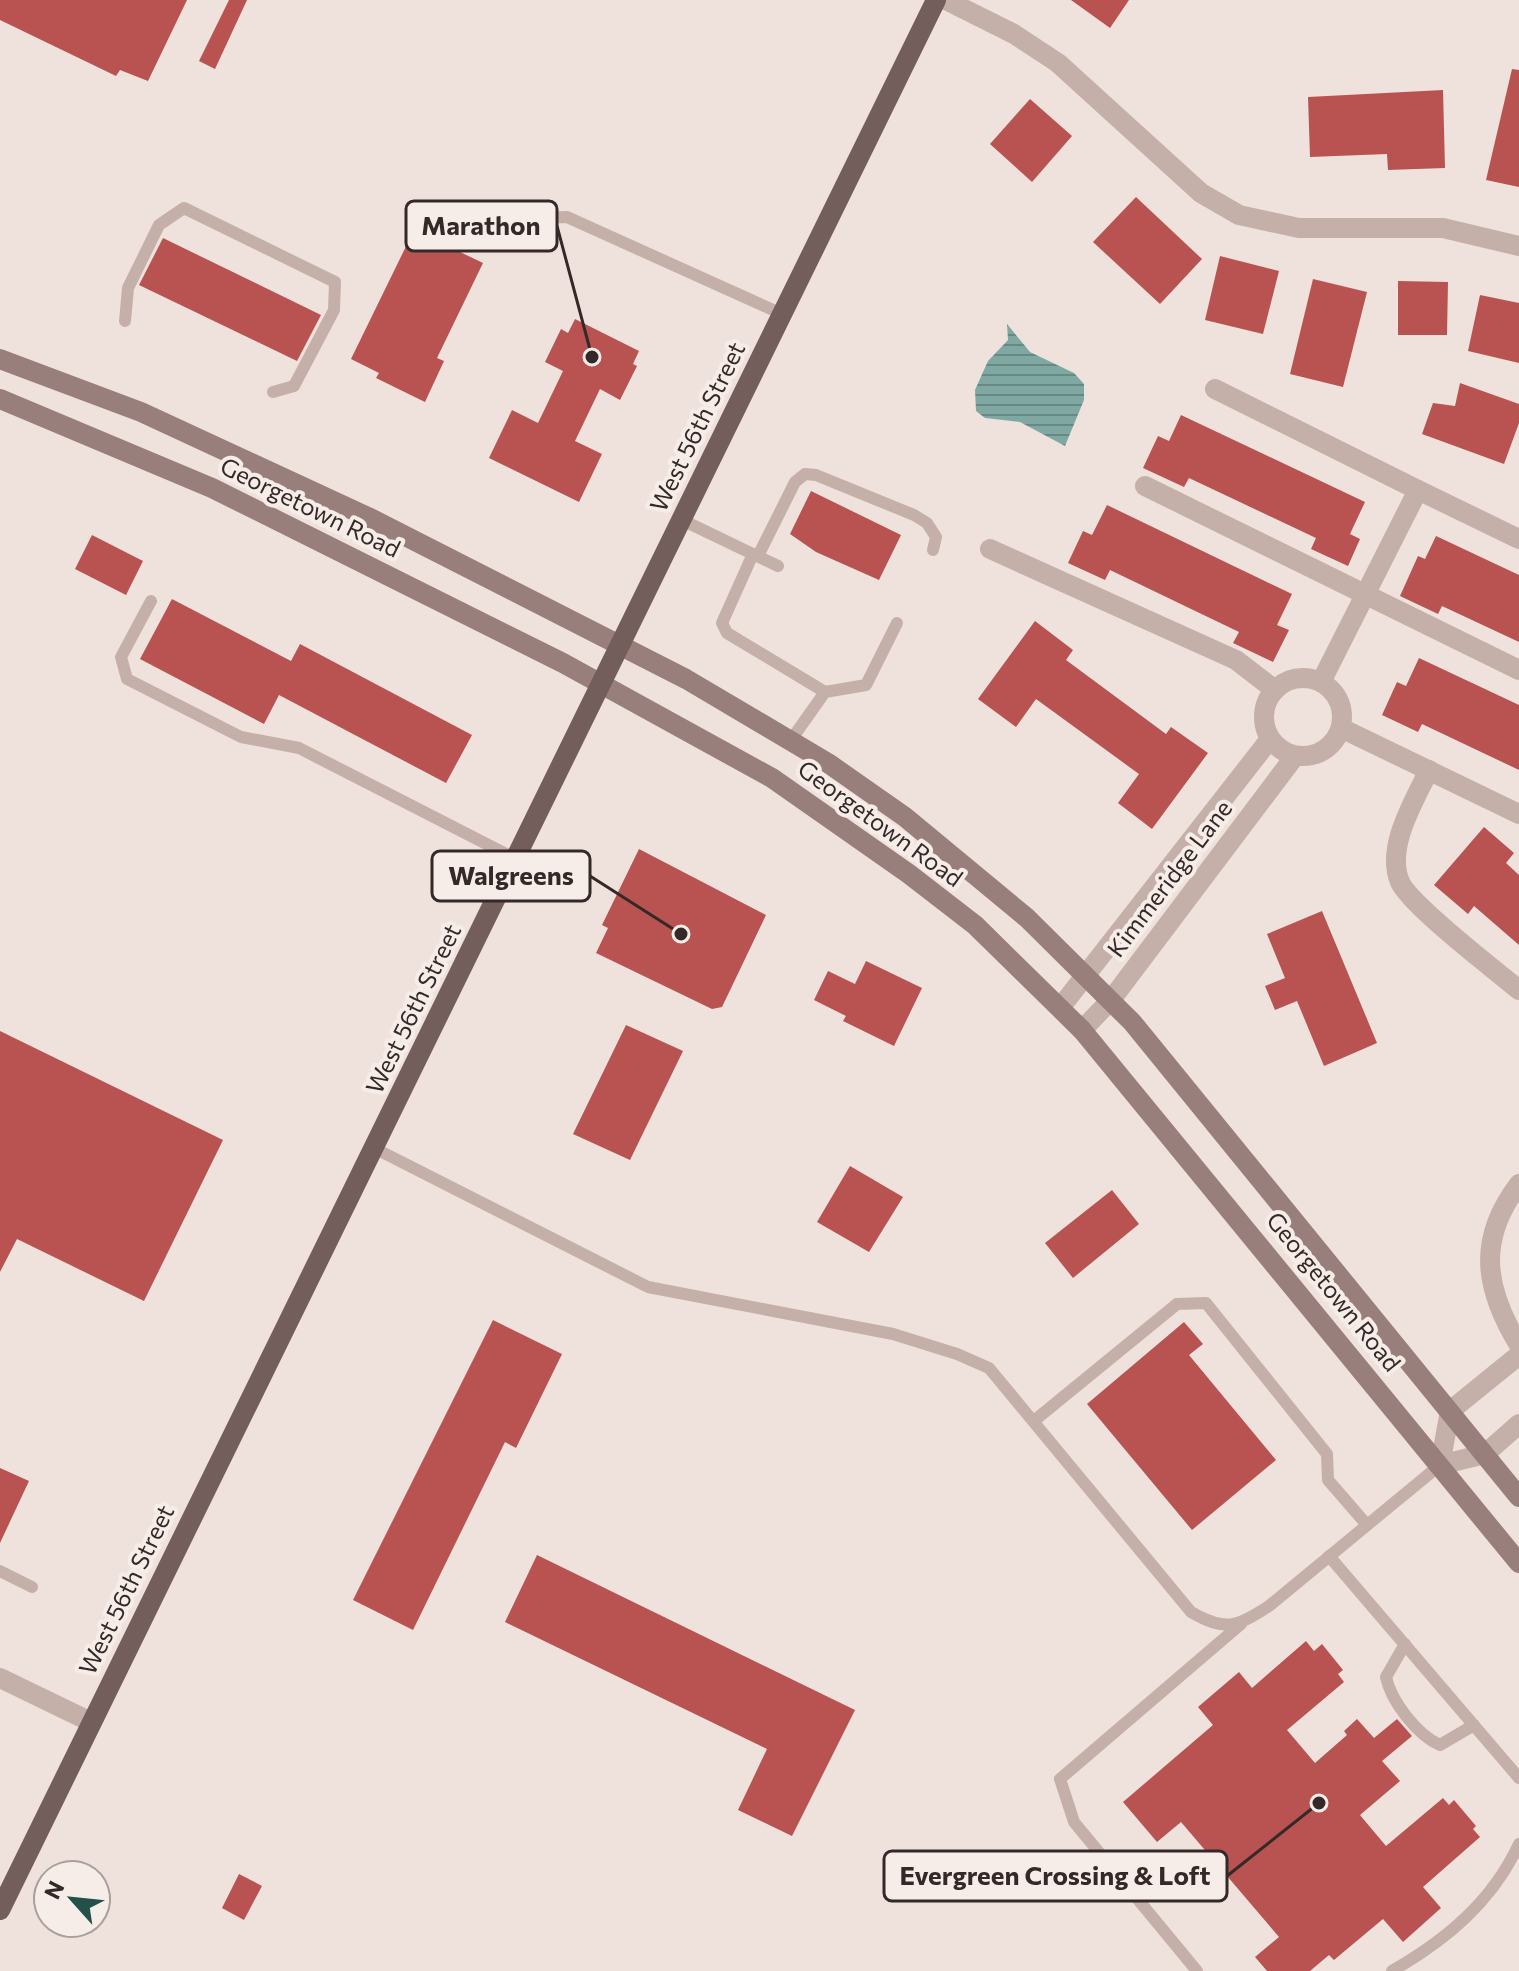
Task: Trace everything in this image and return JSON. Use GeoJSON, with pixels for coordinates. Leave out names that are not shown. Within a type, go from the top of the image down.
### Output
{"type":"FeatureCollection","features":[{"type":"Feature","properties":{"kind":"main road","name":"West 56th Street"},"geometry":{"type":"LineString","coordinates":[[0,1910],[936,0]]}},
{"type":"Feature","properties":{"kind":"main road","name":"Georgetown Road"},"geometry":{"type":"LineString","coordinates":[[0,359],[141,412],[279,474],[620,645],[791,740],[905,817],[962,862],[1111,1000],[1519,1497]]}},
{"type":"Feature","properties":{"kind":"main road","name":"Georgetown Road"},"geometry":{"type":"LineString","coordinates":[[0,399],[212,488],[602,684],[735,757],[842,824],[975,925],[1082,1030],[1519,1563]]}},
{"type":"Feature","properties":{"kind":"street"},"geometry":{"type":"LineString","coordinates":[[946,0],[1014,34],[1049,56],[1201,193],[1239,215],[1299,228],[1443,228],[1519,246]]}},
{"type":"Feature","properties":{"kind":"street"},"geometry":{"type":"LineString","coordinates":[[1215,389],[1519,539]]}},
{"type":"Feature","properties":{"kind":"street"},"geometry":{"type":"LineString","coordinates":[[1145,486],[1519,670]]}},
{"type":"Feature","properties":{"kind":"street"},"geometry":{"type":"LineString","coordinates":[[1321,682],[1418,490]]}},
{"type":"Feature","properties":{"kind":"street"},"geometry":{"type":"LineString","coordinates":[[990,549],[1236,660],[1275,690]]}},
{"type":"Feature","properties":{"kind":"street"},"geometry":{"type":"LineString","coordinates":[[1297,678],[1321,682],[1339,701],[1341,728],[1336,738],[1319,754],[1295,756],[1277,747],[1270,739],[1264,714],[1275,690],[1297,678]]}},
{"type":"Feature","properties":{"kind":"street"},"geometry":{"type":"LineString","coordinates":[[1341,728],[1519,814]]}},
{"type":"Feature","properties":{"kind":"street","name":"Kimmeridge Lane"},"geometry":{"type":"LineString","coordinates":[[1060,1008],[1088,977],[1270,739]]}},
{"type":"Feature","properties":{"kind":"street","name":"Kimmeridge Lane"},"geometry":{"type":"LineString","coordinates":[[1082,1030],[1111,1000],[1295,756]]}},
{"type":"Feature","properties":{"kind":"street"},"geometry":{"type":"LineString","coordinates":[[1429,770],[1406,819],[1397,853],[1400,881],[1416,901],[1519,990]]}},
{"type":"Feature","properties":{"kind":"street"},"geometry":{"type":"LineString","coordinates":[[1519,1184],[1502,1206],[1490,1240],[1490,1279],[1519,1345]]}},
{"type":"Feature","properties":{"kind":"street"},"geometry":{"type":"LineString","coordinates":[[1519,1355],[1450,1411],[1440,1465],[1485,1454],[1519,1424]]}},
{"type":"Feature","properties":{"kind":"street"},"geometry":{"type":"LineString","coordinates":[[0,1678],[91,1722]]}},
{"type":"Feature","properties":{"kind":"lane"},"geometry":{"type":"LineString","coordinates":[[125,321],[128,288],[159,225],[184,208],[335,282],[334,310],[294,386],[273,392]]}},
{"type":"Feature","properties":{"kind":"lane"},"geometry":{"type":"LineString","coordinates":[[507,219],[567,217],[782,314]]}},
{"type":"Feature","properties":{"kind":"lane"},"geometry":{"type":"LineString","coordinates":[[897,623],[866,685],[825,692],[727,633],[722,623],[795,482],[805,474],[816,475],[914,515],[927,523],[936,537],[933,550]]}},
{"type":"Feature","properties":{"kind":"lane"},"geometry":{"type":"LineString","coordinates":[[682,520],[778,566]]}},
{"type":"Feature","properties":{"kind":"lane"},"geometry":{"type":"LineString","coordinates":[[151,601],[121,657],[127,679],[241,737],[299,748],[516,859]]}},
{"type":"Feature","properties":{"kind":"lane"},"geometry":{"type":"LineString","coordinates":[[791,740],[825,692]]}},
{"type":"Feature","properties":{"kind":"lane"},"geometry":{"type":"LineString","coordinates":[[374,1148],[648,1287],[893,1334],[957,1354],[989,1368],[1191,1612],[1217,1627],[1243,1623]]}},
{"type":"Feature","properties":{"kind":"lane"},"geometry":{"type":"LineString","coordinates":[[1035,1420],[1177,1304],[1206,1303],[1327,1454],[1328,1480],[1367,1525]]}},
{"type":"Feature","properties":{"kind":"lane"},"geometry":{"type":"LineString","coordinates":[[1197,1971],[1074,1822],[1060,1779],[1243,1623],[1440,1465]]}},
{"type":"Feature","properties":{"kind":"lane"},"geometry":{"type":"LineString","coordinates":[[1329,1556],[1519,1778]]}},
{"type":"Feature","properties":{"kind":"lane"},"geometry":{"type":"LineString","coordinates":[[0,1571],[32,1587]]}},
{"type":"Feature","properties":{"kind":"lane"},"geometry":{"type":"LineString","coordinates":[[1405,1644],[1386,1677],[1389,1693],[1429,1741],[1440,1745],[1474,1725]]}},
{"type":"Feature","properties":{"kind":"lane"},"geometry":{"type":"LineString","coordinates":[[1392,1971],[1432,1948],[1464,1921],[1493,1889],[1519,1844]]}},
{"type":"Feature","properties":{"kind":"water"},"geometry":{"type":"Polygon","coordinates":[[[1007,324],[1030,352],[1074,373],[1084,384],[1084,400],[1065,446],[1020,422],[985,418],[976,411],[975,390],[988,361],[1008,340],[1007,324]]]}},
{"type":"Feature","properties":{"kind":"building"},"geometry":{"type":"Polygon","coordinates":[[[0,0],[187,0],[148,81],[120,70],[116,76],[0,20],[0,0]]]}},
{"type":"Feature","properties":{"kind":"building"},"geometry":{"type":"Polygon","coordinates":[[[229,0],[247,0],[215,69],[199,61],[229,0]]]}},
{"type":"Feature","properties":{"kind":"building"},"geometry":{"type":"Polygon","coordinates":[[[1071,0],[1129,0],[1110,28],[1071,0]]]}},
{"type":"Feature","properties":{"kind":"building"},"geometry":{"type":"Polygon","coordinates":[[[1512,69],[1519,70],[1519,187],[1486,180],[1512,69]]]}},
{"type":"Feature","properties":{"kind":"building"},"geometry":{"type":"Polygon","coordinates":[[[1443,90],[1445,168],[1388,170],[1387,154],[1310,157],[1308,97],[1443,90]]]}},
{"type":"Feature","properties":{"kind":"building"},"geometry":{"type":"Polygon","coordinates":[[[1030,99],[1072,136],[1032,182],[990,144],[1030,99]]]}},
{"type":"Feature","properties":{"kind":"building"},"geometry":{"type":"Polygon","coordinates":[[[1136,197],[1202,259],[1160,304],[1093,242],[1136,197]]]}},
{"type":"Feature","properties":{"kind":"building"},"geometry":{"type":"Polygon","coordinates":[[[414,230],[483,263],[437,358],[444,361],[425,402],[376,378],[379,373],[351,359],[414,230]]]}},
{"type":"Feature","properties":{"kind":"building"},"geometry":{"type":"Polygon","coordinates":[[[163,238],[321,315],[297,361],[139,285],[163,238]]]}},
{"type":"Feature","properties":{"kind":"building"},"geometry":{"type":"Polygon","coordinates":[[[1220,256],[1279,271],[1263,334],[1205,320],[1220,256]]]}},
{"type":"Feature","properties":{"kind":"building"},"geometry":{"type":"Polygon","coordinates":[[[1313,279],[1367,292],[1343,387],[1290,374],[1313,279]]]}},
{"type":"Feature","properties":{"kind":"building"},"geometry":{"type":"Polygon","coordinates":[[[1398,281],[1448,282],[1447,335],[1398,335],[1398,281]]]}},
{"type":"Feature","properties":{"kind":"building"},"geometry":{"type":"Polygon","coordinates":[[[1480,295],[1519,303],[1519,363],[1468,351],[1480,295]]]}},
{"type":"Feature","properties":{"kind":"building"},"geometry":{"type":"Polygon","coordinates":[[[575,319],[639,351],[633,364],[637,366],[620,400],[600,389],[575,441],[602,454],[579,502],[489,458],[512,410],[538,423],[563,371],[545,362],[561,329],[568,333],[575,319]]]}},
{"type":"Feature","properties":{"kind":"building"},"geometry":{"type":"Polygon","coordinates":[[[1460,383],[1519,404],[1519,423],[1504,464],[1422,434],[1433,403],[1455,406],[1460,383]]]}},
{"type":"Feature","properties":{"kind":"building"},"geometry":{"type":"Polygon","coordinates":[[[1181,415],[1365,502],[1350,534],[1360,539],[1348,566],[1311,549],[1316,538],[1189,478],[1184,487],[1143,468],[1158,436],[1169,441],[1181,415]]]}},
{"type":"Feature","properties":{"kind":"building"},"geometry":{"type":"Polygon","coordinates":[[[811,491],[901,535],[879,580],[816,552],[790,534],[811,491]]]}},
{"type":"Feature","properties":{"kind":"building"},"geometry":{"type":"Polygon","coordinates":[[[1107,505],[1292,594],[1277,625],[1289,630],[1273,662],[1233,643],[1239,632],[1110,570],[1105,580],[1068,563],[1083,531],[1092,535],[1107,505]]]}},
{"type":"Feature","properties":{"kind":"building"},"geometry":{"type":"Polygon","coordinates":[[[92,535],[143,561],[126,595],[75,569],[92,535]]]}},
{"type":"Feature","properties":{"kind":"building"},"geometry":{"type":"Polygon","coordinates":[[[1436,536],[1519,575],[1519,642],[1442,606],[1438,614],[1400,596],[1418,556],[1425,559],[1436,536]]]}},
{"type":"Feature","properties":{"kind":"building"},"geometry":{"type":"Polygon","coordinates":[[[172,599],[291,661],[300,644],[472,735],[446,783],[279,695],[264,724],[140,659],[172,599]]]}},
{"type":"Feature","properties":{"kind":"building"},"geometry":{"type":"Polygon","coordinates":[[[1035,621],[1073,650],[1066,660],[1166,734],[1171,727],[1208,753],[1152,829],[1118,803],[1139,774],[1036,699],[1016,727],[978,699],[1035,621]]]}},
{"type":"Feature","properties":{"kind":"building"},"geometry":{"type":"Polygon","coordinates":[[[1419,658],[1519,705],[1519,770],[1422,724],[1418,732],[1382,715],[1397,682],[1406,686],[1419,658]]]}},
{"type":"Feature","properties":{"kind":"building"},"geometry":{"type":"Polygon","coordinates":[[[1484,827],[1514,853],[1506,863],[1519,875],[1519,945],[1474,906],[1468,914],[1434,885],[1484,827]]]}},
{"type":"Feature","properties":{"kind":"building"},"geometry":{"type":"Polygon","coordinates":[[[639,849],[766,915],[722,1007],[712,1009],[596,953],[608,928],[602,925],[639,849]]]}},
{"type":"Feature","properties":{"kind":"building"},"geometry":{"type":"Polygon","coordinates":[[[1322,911],[1377,1043],[1324,1066],[1297,1001],[1275,1010],[1265,986],[1285,978],[1267,934],[1322,911]]]}},
{"type":"Feature","properties":{"kind":"building"},"geometry":{"type":"Polygon","coordinates":[[[866,961],[922,988],[894,1046],[843,1021],[846,1016],[814,1000],[828,971],[855,984],[866,961]]]}},
{"type":"Feature","properties":{"kind":"building"},"geometry":{"type":"Polygon","coordinates":[[[626,1025],[683,1051],[630,1160],[573,1134],[626,1025]]]}},
{"type":"Feature","properties":{"kind":"building"},"geometry":{"type":"Polygon","coordinates":[[[0,1031],[223,1140],[144,1301],[17,1239],[0,1272],[0,1031]]]}},
{"type":"Feature","properties":{"kind":"building"},"geometry":{"type":"Polygon","coordinates":[[[850,1166],[903,1197],[869,1252],[817,1222],[850,1166]]]}},
{"type":"Feature","properties":{"kind":"building"},"geometry":{"type":"Polygon","coordinates":[[[1112,1190],[1139,1224],[1073,1278],[1045,1243],[1112,1190]]]}},
{"type":"Feature","properties":{"kind":"building"},"geometry":{"type":"Polygon","coordinates":[[[493,1320],[562,1354],[516,1448],[505,1442],[413,1630],[353,1600],[493,1320]]]}},
{"type":"Feature","properties":{"kind":"building"},"geometry":{"type":"Polygon","coordinates":[[[1184,1322],[1203,1344],[1189,1355],[1276,1460],[1192,1530],[1087,1404],[1184,1322]]]}},
{"type":"Feature","properties":{"kind":"building"},"geometry":{"type":"Polygon","coordinates":[[[0,1468],[29,1481],[0,1543],[0,1468]]]}},
{"type":"Feature","properties":{"kind":"building"},"geometry":{"type":"Polygon","coordinates":[[[537,1555],[855,1710],[792,1836],[738,1810],[767,1749],[505,1622],[537,1555]]]}},
{"type":"Feature","properties":{"kind":"building"},"geometry":{"type":"Polygon","coordinates":[[[1306,1641],[1314,1651],[1322,1644],[1343,1670],[1338,1674],[1344,1682],[1287,1730],[1315,1763],[1347,1735],[1344,1731],[1357,1719],[1374,1738],[1397,1719],[1412,1736],[1382,1761],[1400,1781],[1360,1815],[1386,1846],[1443,1798],[1449,1805],[1454,1800],[1476,1826],[1473,1829],[1480,1837],[1423,1887],[1441,1908],[1403,1942],[1383,1919],[1334,1960],[1329,1955],[1310,1971],[1267,1971],[1255,1957],[1279,1937],[1181,1822],[1157,1842],[1123,1802],[1213,1725],[1198,1707],[1239,1672],[1252,1688],[1306,1641]]]}},
{"type":"Feature","properties":{"kind":"building"},"geometry":{"type":"Polygon","coordinates":[[[239,1874],[262,1886],[244,1920],[222,1908],[239,1874]]]}},
{"type":"Feature","properties":{"kind":"place","name":"Marathon"},"geometry":{"type":"Point","coordinates":[592,357]}},
{"type":"Feature","properties":{"kind":"place","name":"Walgreens"},"geometry":{"type":"Point","coordinates":[681,934]}},
{"type":"Feature","properties":{"kind":"place","name":"Evergreen Crossing & Loft"},"geometry":{"type":"Point","coordinates":[1319,1803]}}]}
